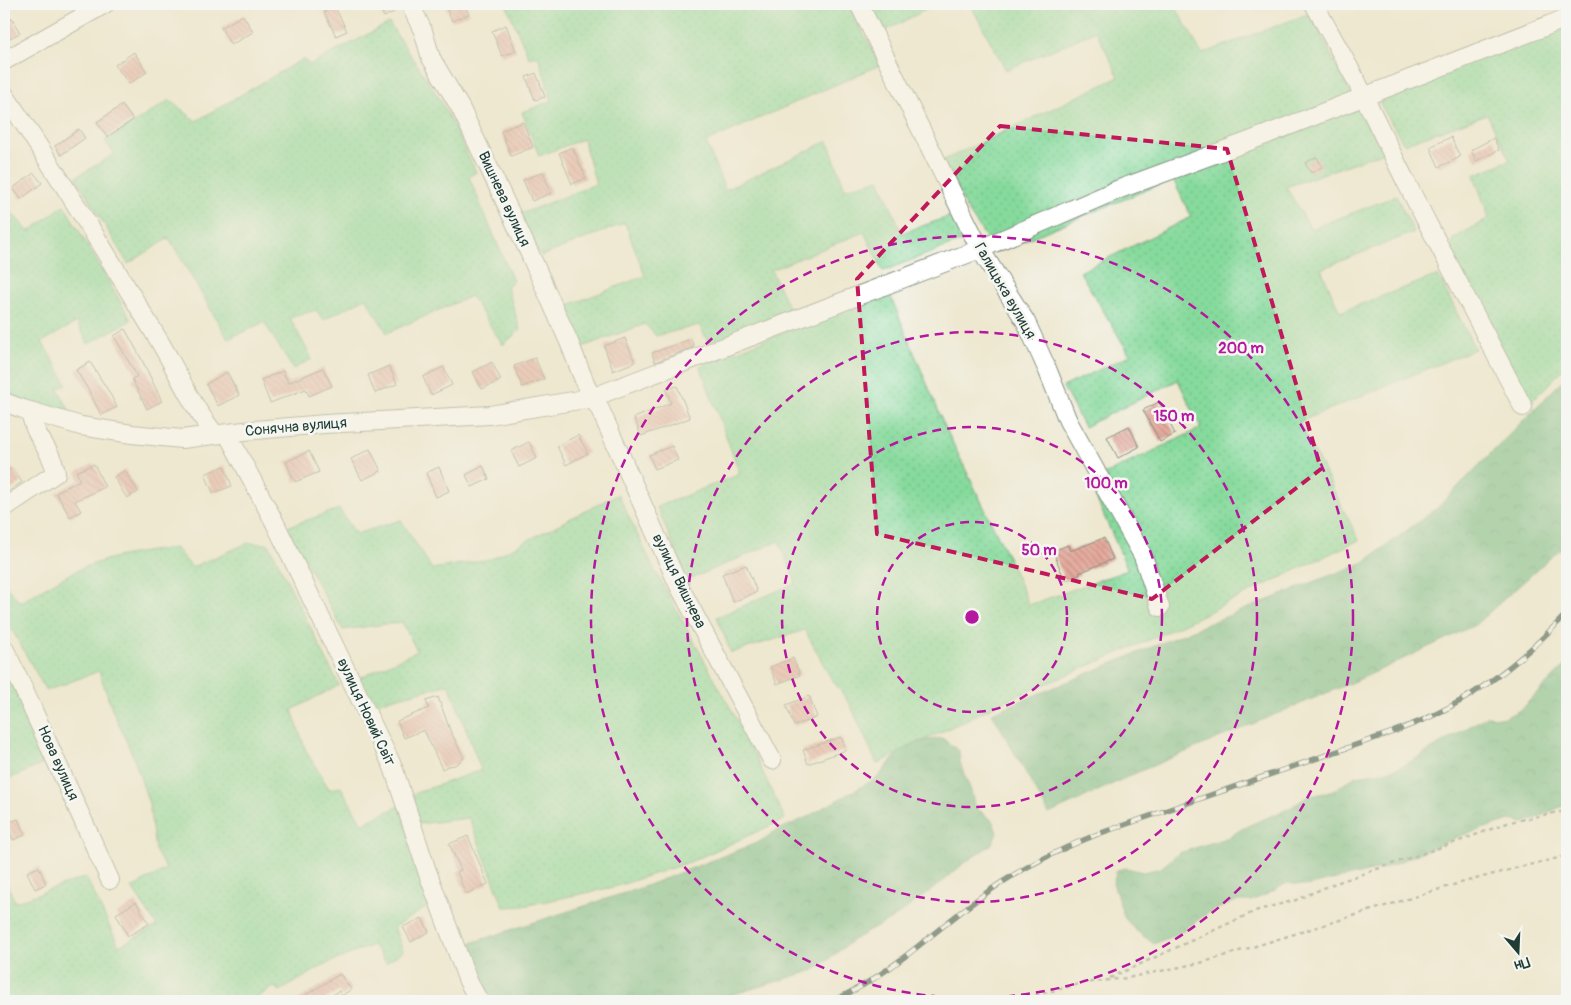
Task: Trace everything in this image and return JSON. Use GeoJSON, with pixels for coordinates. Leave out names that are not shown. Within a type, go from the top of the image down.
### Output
{"type":"FeatureCollection","features":[{"type":"Feature","properties":{"kind":"street"},"geometry":{"type":"LineString","coordinates":[[4,61],[105,4]]}},
{"type":"Feature","properties":{"kind":"street","name":"Вишнева вулиця"},"geometry":{"type":"LineString","coordinates":[[410,4],[423,31],[431,58],[461,109],[528,252],[569,342],[591,398]]}},
{"type":"Feature","properties":{"kind":"street","name":"Галицька вулиця"},"geometry":{"type":"LineString","coordinates":[[859,4],[980,249],[1026,322],[1068,421],[1143,556],[1160,607]]}},
{"type":"Feature","properties":{"kind":"street"},"geometry":{"type":"LineString","coordinates":[[1314,4],[1364,96],[1406,182],[1523,407]]}},
{"type":"Feature","properties":{"kind":"street","name":"Сонячна вулиця"},"geometry":{"type":"LineString","coordinates":[[4,402],[81,426],[182,439],[325,424],[490,415],[591,398],[980,249],[1116,190],[1567,18]]}},
{"type":"Feature","properties":{"kind":"street","name":"вулиця Новий Світ"},"geometry":{"type":"LineString","coordinates":[[4,94],[40,146],[155,333],[202,419],[221,434],[275,523],[393,767],[436,897],[468,981],[479,1001]]}},
{"type":"Feature","properties":{"kind":"street","name":"вулиця Вишнева"},"geometry":{"type":"LineString","coordinates":[[591,398],[599,407],[678,584],[772,760]]}},
{"type":"Feature","properties":{"kind":"street"},"geometry":{"type":"LineString","coordinates":[[4,508],[56,474],[55,464],[31,422],[31,411]]}},
{"type":"Feature","properties":{"kind":"street","name":"Нова вулиця"},"geometry":{"type":"LineString","coordinates":[[4,648],[110,880]]}},
{"type":"Feature","properties":{"kind":"path"},"geometry":{"type":"LineString","coordinates":[[1107,979],[1258,910],[1296,900],[1333,884],[1510,822],[1558,812],[1567,812]]}},
{"type":"Feature","properties":{"kind":"path"},"geometry":{"type":"LineString","coordinates":[[1012,1001],[1083,982],[1127,978],[1204,962],[1454,885],[1567,856]]}},
{"type":"Feature","properties":{"kind":"highlighted area"},"geometry":{"type":"Polygon","coordinates":[[[1000,126],[1227,149],[1321,469],[1152,599],[877,534],[857,279],[1000,126]]]}},
{"type":"Feature","properties":{"kind":"green space"},"geometry":{"type":"Polygon","coordinates":[[[506,4],[848,4],[880,65],[706,142],[725,190],[828,141],[845,189],[879,179],[902,233],[954,215],[964,240],[883,271],[864,232],[771,270],[790,311],[709,343],[699,325],[656,336],[645,324],[582,347],[563,307],[645,276],[625,223],[541,256],[518,215],[596,184],[583,139],[539,156],[522,112],[552,101],[538,55],[529,58],[506,4]]]}},
{"type":"Feature","properties":{"kind":"green space"},"geometry":{"type":"Polygon","coordinates":[[[867,4],[937,4],[883,32],[867,4]]]}},
{"type":"Feature","properties":{"kind":"green space"},"geometry":{"type":"Polygon","coordinates":[[[970,4],[1174,4],[1202,54],[1310,13],[1351,95],[1383,152],[1286,187],[1311,229],[1396,196],[1414,232],[1321,269],[1340,312],[1438,275],[1475,349],[1299,422],[1359,540],[1156,637],[998,704],[877,764],[851,706],[828,673],[805,630],[731,653],[717,617],[796,583],[779,541],[688,580],[657,507],[740,474],[700,366],[888,290],[945,427],[1009,559],[1029,605],[1128,570],[1089,482],[1201,428],[1178,380],[1084,427],[1063,387],[1130,355],[1080,272],[1191,217],[1173,179],[996,252],[966,208],[944,160],[1119,77],[1096,31],[1006,70],[970,4]]]}},
{"type":"Feature","properties":{"kind":"green space"},"geometry":{"type":"Polygon","coordinates":[[[389,23],[440,99],[476,172],[469,177],[513,281],[507,286],[520,330],[503,345],[471,296],[387,333],[366,298],[323,320],[316,310],[290,318],[312,359],[293,369],[264,322],[228,339],[169,238],[128,264],[76,177],[115,154],[105,141],[170,100],[196,121],[303,59],[310,65],[389,23]]]}},
{"type":"Feature","properties":{"kind":"green space"},"geometry":{"type":"Polygon","coordinates":[[[1567,23],[1567,365],[1532,401],[1451,259],[1453,239],[1489,218],[1474,175],[1510,160],[1487,114],[1404,144],[1376,97],[1567,23]]]}},
{"type":"Feature","properties":{"kind":"green space"},"geometry":{"type":"Polygon","coordinates":[[[4,204],[29,232],[64,205],[131,320],[88,344],[77,322],[42,342],[67,384],[58,389],[74,419],[4,396],[4,204]]]}},
{"type":"Feature","properties":{"kind":"green space"},"geometry":{"type":"Polygon","coordinates":[[[1567,376],[1567,543],[1475,625],[1367,676],[1138,772],[1049,814],[992,713],[1364,562],[1437,508],[1567,376]]]}},
{"type":"Feature","properties":{"kind":"green space"},"geometry":{"type":"Polygon","coordinates":[[[618,494],[652,565],[743,731],[785,819],[690,862],[614,887],[523,906],[504,907],[469,818],[419,824],[413,794],[481,770],[449,684],[372,704],[359,678],[417,651],[402,622],[343,630],[287,527],[339,509],[356,534],[401,520],[432,569],[491,559],[618,494]]]}},
{"type":"Feature","properties":{"kind":"green space"},"geometry":{"type":"Polygon","coordinates":[[[248,543],[269,544],[339,685],[292,710],[306,751],[329,789],[341,787],[362,824],[399,806],[434,903],[394,927],[403,951],[386,963],[373,945],[326,964],[280,991],[274,987],[251,1001],[4,1001],[4,877],[15,902],[86,877],[119,946],[157,926],[132,888],[166,869],[155,850],[149,804],[134,758],[112,709],[99,671],[46,691],[4,615],[4,585],[20,603],[68,575],[108,559],[175,548],[192,567],[248,543]]]}},
{"type":"Feature","properties":{"kind":"green space"},"geometry":{"type":"Polygon","coordinates":[[[1567,664],[1567,804],[1525,823],[1510,820],[1457,837],[1385,868],[1306,886],[1287,883],[1251,901],[1236,901],[1208,913],[1179,933],[1154,944],[1134,929],[1124,917],[1113,883],[1117,870],[1126,868],[1143,872],[1161,868],[1179,853],[1229,837],[1245,827],[1290,808],[1307,797],[1333,791],[1356,776],[1388,771],[1405,765],[1487,716],[1504,718],[1520,710],[1567,664]]]}},
{"type":"Feature","properties":{"kind":"green space"},"geometry":{"type":"Polygon","coordinates":[[[4,666],[48,762],[4,781],[4,666]]]}},
{"type":"Feature","properties":{"kind":"green space"},"geometry":{"type":"Polygon","coordinates":[[[942,738],[959,751],[961,766],[974,806],[993,821],[997,833],[991,845],[964,863],[945,880],[895,917],[853,940],[815,970],[711,1001],[483,1001],[461,946],[643,887],[759,842],[774,832],[807,817],[877,778],[899,752],[917,742],[942,738]]]}},
{"type":"Feature","properties":{"kind":"building"},"geometry":{"type":"Polygon","coordinates":[[[377,4],[389,4],[394,12],[384,17],[377,4]]]}},
{"type":"Feature","properties":{"kind":"building"},"geometry":{"type":"Polygon","coordinates":[[[444,4],[464,4],[469,14],[452,21],[444,4]]]}},
{"type":"Feature","properties":{"kind":"building"},"geometry":{"type":"Polygon","coordinates":[[[335,7],[347,31],[336,36],[324,12],[335,7]]]}},
{"type":"Feature","properties":{"kind":"building"},"geometry":{"type":"Polygon","coordinates":[[[243,15],[253,32],[231,45],[221,28],[243,15]]]}},
{"type":"Feature","properties":{"kind":"building"},"geometry":{"type":"Polygon","coordinates":[[[12,18],[20,33],[4,41],[4,22],[12,18]]]}},
{"type":"Feature","properties":{"kind":"building"},"geometry":{"type":"Polygon","coordinates":[[[506,25],[516,51],[502,56],[492,31],[506,25]]]}},
{"type":"Feature","properties":{"kind":"building"},"geometry":{"type":"Polygon","coordinates":[[[134,52],[147,72],[129,84],[115,65],[134,52]]]}},
{"type":"Feature","properties":{"kind":"building"},"geometry":{"type":"Polygon","coordinates":[[[536,73],[545,97],[535,100],[526,77],[536,73]]]}},
{"type":"Feature","properties":{"kind":"building"},"geometry":{"type":"Polygon","coordinates":[[[122,105],[133,120],[107,137],[97,122],[122,105]]]}},
{"type":"Feature","properties":{"kind":"building"},"geometry":{"type":"Polygon","coordinates":[[[523,122],[533,147],[511,156],[501,131],[523,122]]]}},
{"type":"Feature","properties":{"kind":"building"},"geometry":{"type":"Polygon","coordinates":[[[79,129],[85,138],[61,155],[55,146],[79,129]]]}},
{"type":"Feature","properties":{"kind":"building"},"geometry":{"type":"Polygon","coordinates":[[[1451,137],[1460,157],[1439,167],[1430,147],[1451,137]]]}},
{"type":"Feature","properties":{"kind":"building"},"geometry":{"type":"Polygon","coordinates":[[[1494,138],[1499,150],[1476,161],[1471,150],[1494,138]]]}},
{"type":"Feature","properties":{"kind":"building"},"geometry":{"type":"Polygon","coordinates":[[[572,147],[586,178],[572,184],[559,153],[572,147]]]}},
{"type":"Feature","properties":{"kind":"building"},"geometry":{"type":"Polygon","coordinates":[[[1317,157],[1322,167],[1311,173],[1305,163],[1317,157]]]}},
{"type":"Feature","properties":{"kind":"building"},"geometry":{"type":"Polygon","coordinates":[[[543,172],[551,193],[532,201],[523,180],[543,172]]]}},
{"type":"Feature","properties":{"kind":"building"},"geometry":{"type":"Polygon","coordinates":[[[34,173],[42,183],[21,199],[13,188],[34,173]]]}},
{"type":"Feature","properties":{"kind":"building"},"geometry":{"type":"Polygon","coordinates":[[[125,329],[162,401],[147,409],[132,379],[137,376],[114,336],[125,329]]]}},
{"type":"Feature","properties":{"kind":"building"},"geometry":{"type":"Polygon","coordinates":[[[625,338],[635,362],[613,371],[604,346],[625,338]]]}},
{"type":"Feature","properties":{"kind":"building"},"geometry":{"type":"Polygon","coordinates":[[[691,339],[694,347],[655,362],[652,353],[691,339]]]}},
{"type":"Feature","properties":{"kind":"building"},"geometry":{"type":"Polygon","coordinates":[[[535,358],[544,379],[522,387],[514,366],[535,358]]]}},
{"type":"Feature","properties":{"kind":"building"},"geometry":{"type":"Polygon","coordinates":[[[90,362],[117,407],[101,415],[76,370],[90,362]]]}},
{"type":"Feature","properties":{"kind":"building"},"geometry":{"type":"Polygon","coordinates":[[[492,362],[501,380],[482,389],[473,372],[492,362]]]}},
{"type":"Feature","properties":{"kind":"building"},"geometry":{"type":"Polygon","coordinates":[[[389,366],[397,384],[375,393],[368,375],[389,366]]]}},
{"type":"Feature","properties":{"kind":"building"},"geometry":{"type":"Polygon","coordinates":[[[443,367],[452,385],[431,395],[423,377],[443,367]]]}},
{"type":"Feature","properties":{"kind":"building"},"geometry":{"type":"Polygon","coordinates":[[[323,368],[332,386],[309,396],[306,389],[270,403],[261,380],[283,371],[288,383],[323,368]]]}},
{"type":"Feature","properties":{"kind":"building"},"geometry":{"type":"Polygon","coordinates":[[[227,372],[239,395],[218,406],[206,384],[227,372]]]}},
{"type":"Feature","properties":{"kind":"building"},"geometry":{"type":"Polygon","coordinates":[[[677,386],[690,418],[641,436],[634,418],[671,403],[666,390],[677,386]]]}},
{"type":"Feature","properties":{"kind":"building"},"geometry":{"type":"Polygon","coordinates":[[[1159,402],[1175,434],[1160,442],[1143,410],[1159,402]]]}},
{"type":"Feature","properties":{"kind":"building"},"geometry":{"type":"Polygon","coordinates":[[[1129,426],[1139,447],[1118,458],[1107,437],[1129,426]]]}},
{"type":"Feature","properties":{"kind":"building"},"geometry":{"type":"Polygon","coordinates":[[[578,435],[588,453],[566,465],[557,446],[578,435]]]}},
{"type":"Feature","properties":{"kind":"building"},"geometry":{"type":"Polygon","coordinates":[[[529,442],[537,458],[519,467],[511,451],[529,442]]]}},
{"type":"Feature","properties":{"kind":"building"},"geometry":{"type":"Polygon","coordinates":[[[672,446],[678,460],[655,469],[649,455],[672,446]]]}},
{"type":"Feature","properties":{"kind":"building"},"geometry":{"type":"Polygon","coordinates":[[[370,449],[381,471],[362,480],[351,459],[370,449]]]}},
{"type":"Feature","properties":{"kind":"building"},"geometry":{"type":"Polygon","coordinates":[[[309,451],[319,472],[295,482],[286,462],[309,451]]]}},
{"type":"Feature","properties":{"kind":"building"},"geometry":{"type":"Polygon","coordinates":[[[94,464],[105,487],[75,501],[81,511],[70,517],[56,493],[80,480],[76,472],[94,464]]]}},
{"type":"Feature","properties":{"kind":"building"},"geometry":{"type":"Polygon","coordinates":[[[224,466],[232,486],[213,493],[205,474],[224,466]]]}},
{"type":"Feature","properties":{"kind":"building"},"geometry":{"type":"Polygon","coordinates":[[[483,466],[489,479],[472,487],[466,475],[483,466]]]}},
{"type":"Feature","properties":{"kind":"building"},"geometry":{"type":"Polygon","coordinates":[[[439,467],[449,491],[436,497],[426,473],[439,467]]]}},
{"type":"Feature","properties":{"kind":"building"},"geometry":{"type":"Polygon","coordinates":[[[12,468],[22,482],[4,495],[4,474],[12,468]]]}},
{"type":"Feature","properties":{"kind":"building"},"geometry":{"type":"Polygon","coordinates":[[[125,470],[138,492],[127,498],[114,477],[125,470]]]}},
{"type":"Feature","properties":{"kind":"building"},"geometry":{"type":"Polygon","coordinates":[[[1104,538],[1113,559],[1065,581],[1053,551],[1068,545],[1070,551],[1104,538]]]}},
{"type":"Feature","properties":{"kind":"building"},"geometry":{"type":"Polygon","coordinates":[[[746,565],[757,592],[733,602],[722,574],[746,565]]]}},
{"type":"Feature","properties":{"kind":"building"},"geometry":{"type":"Polygon","coordinates":[[[793,658],[800,675],[777,684],[770,667],[793,658]]]}},
{"type":"Feature","properties":{"kind":"building"},"geometry":{"type":"Polygon","coordinates":[[[809,696],[817,717],[794,726],[786,705],[809,696]]]}},
{"type":"Feature","properties":{"kind":"building"},"geometry":{"type":"Polygon","coordinates":[[[438,697],[450,730],[464,758],[455,765],[442,769],[424,730],[404,738],[397,721],[429,708],[426,701],[438,697]]]}},
{"type":"Feature","properties":{"kind":"building"},"geometry":{"type":"Polygon","coordinates":[[[841,737],[846,750],[808,764],[803,750],[841,737]]]}},
{"type":"Feature","properties":{"kind":"building"},"geometry":{"type":"Polygon","coordinates":[[[18,819],[25,835],[13,840],[7,823],[18,819]]]}},
{"type":"Feature","properties":{"kind":"building"},"geometry":{"type":"Polygon","coordinates":[[[468,836],[488,884],[466,894],[457,872],[461,870],[449,844],[468,836]]]}},
{"type":"Feature","properties":{"kind":"building"},"geometry":{"type":"Polygon","coordinates":[[[39,867],[46,884],[35,889],[27,872],[39,867]]]}},
{"type":"Feature","properties":{"kind":"building"},"geometry":{"type":"Polygon","coordinates":[[[136,902],[149,924],[128,936],[116,914],[136,902]]]}},
{"type":"Feature","properties":{"kind":"building"},"geometry":{"type":"Polygon","coordinates":[[[422,918],[429,932],[411,942],[403,927],[422,918]]]}},
{"type":"Feature","properties":{"kind":"building"},"geometry":{"type":"Polygon","coordinates":[[[340,974],[351,989],[342,996],[339,991],[323,1001],[296,1001],[340,974]]]}},
{"type":"Feature","properties":{"kind":"railway"},"geometry":{"type":"LineString","coordinates":[[832,1001],[890,968],[992,889],[1066,847],[1098,834],[1393,732],[1455,704],[1506,670],[1538,643],[1567,613]]}}]}
